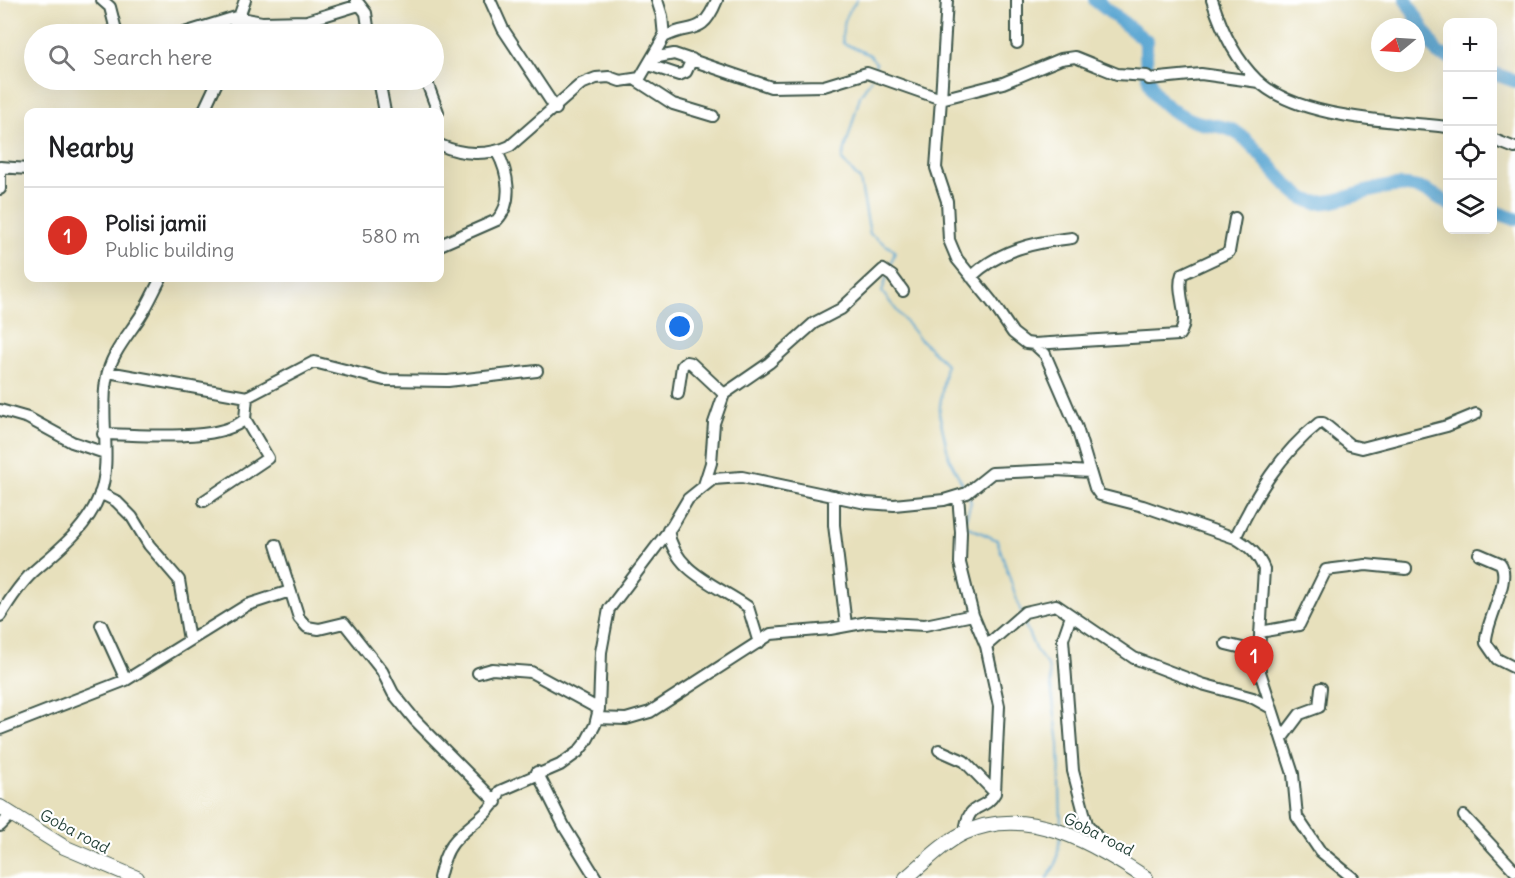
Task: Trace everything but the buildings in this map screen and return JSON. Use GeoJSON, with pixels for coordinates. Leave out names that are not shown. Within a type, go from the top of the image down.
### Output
{"type":"FeatureCollection","features":[{"type":"Feature","properties":{"kind":"main road","name":"Goba road"},"geometry":{"type":"LineString","coordinates":[[5,811],[64,847],[137,878]]}},
{"type":"Feature","properties":{"kind":"main road","name":"Goba road"},"geometry":{"type":"LineString","coordinates":[[906,878],[965,832],[998,824],[1041,825],[1066,833],[1114,857],[1146,878]]}},
{"type":"Feature","properties":{"kind":"street"},"geometry":{"type":"LineString","coordinates":[[102,0],[110,7],[114,24]]}},
{"type":"Feature","properties":{"kind":"street"},"geometry":{"type":"LineString","coordinates":[[237,24],[245,0]]}},
{"type":"Feature","properties":{"kind":"street"},"geometry":{"type":"LineString","coordinates":[[490,0],[499,21],[556,109]]}},
{"type":"Feature","properties":{"kind":"street"},"geometry":{"type":"LineString","coordinates":[[646,69],[664,37],[662,16],[657,0]]}},
{"type":"Feature","properties":{"kind":"street"},"geometry":{"type":"LineString","coordinates":[[664,37],[696,29],[707,19],[717,0]]}},
{"type":"Feature","properties":{"kind":"street"},"geometry":{"type":"LineString","coordinates":[[947,0],[936,168],[947,201],[949,240],[957,259],[1013,333],[1026,343],[1179,335],[1184,319],[1180,280],[1182,274],[1230,252],[1235,218]]}},
{"type":"Feature","properties":{"kind":"street"},"geometry":{"type":"LineString","coordinates":[[1017,0],[1017,43]]}},
{"type":"Feature","properties":{"kind":"street"},"geometry":{"type":"LineString","coordinates":[[1212,0],[1232,45],[1259,82]]}},
{"type":"Feature","properties":{"kind":"street"},"geometry":{"type":"LineString","coordinates":[[218,24],[240,18],[262,22],[308,21],[357,2],[366,13],[368,24]]}},
{"type":"Feature","properties":{"kind":"street"},"geometry":{"type":"LineString","coordinates":[[646,69],[669,54],[692,59],[771,87],[824,86],[867,73],[895,81],[926,96],[940,99],[1003,83],[1060,59],[1075,57],[1117,74],[1147,76],[1149,79],[1201,74],[1259,82],[1300,105],[1321,111],[1443,126]]}},
{"type":"Feature","properties":{"kind":"street"},"geometry":{"type":"LineString","coordinates":[[444,146],[462,152],[497,152],[510,146],[556,109],[577,88],[596,78],[646,69],[679,75],[686,72],[692,59]]}},
{"type":"Feature","properties":{"kind":"street"},"geometry":{"type":"LineString","coordinates":[[646,69],[673,104],[712,116]]}},
{"type":"Feature","properties":{"kind":"street"},"geometry":{"type":"LineString","coordinates":[[205,108],[213,90]]}},
{"type":"Feature","properties":{"kind":"street"},"geometry":{"type":"LineString","coordinates":[[381,90],[384,108]]}},
{"type":"Feature","properties":{"kind":"street"},"geometry":{"type":"LineString","coordinates":[[430,90],[436,108]]}},
{"type":"Feature","properties":{"kind":"street"},"geometry":{"type":"LineString","coordinates":[[1497,142],[1515,148]]}},
{"type":"Feature","properties":{"kind":"street"},"geometry":{"type":"LineString","coordinates":[[444,243],[497,220],[502,215],[507,199],[507,182],[497,152]]}},
{"type":"Feature","properties":{"kind":"street"},"geometry":{"type":"LineString","coordinates":[[0,189],[0,167],[24,169]]}},
{"type":"Feature","properties":{"kind":"street"},"geometry":{"type":"LineString","coordinates":[[971,277],[989,261],[1020,248],[1046,241],[1072,238]]}},
{"type":"Feature","properties":{"kind":"street"},"geometry":{"type":"LineString","coordinates":[[704,484],[711,464],[714,423],[724,394],[769,363],[814,323],[841,309],[884,270],[892,276],[903,291]]}},
{"type":"Feature","properties":{"kind":"street"},"geometry":{"type":"LineString","coordinates":[[0,616],[27,579],[56,555],[86,522],[100,493],[105,453],[103,434],[108,372],[119,345],[140,317],[159,282]]}},
{"type":"Feature","properties":{"kind":"street"},"geometry":{"type":"LineString","coordinates":[[1034,344],[1045,354],[1054,373],[1077,428],[1100,495],[1143,506],[1235,538],[1252,549],[1264,569],[1260,672],[1293,774],[1298,821],[1320,851],[1353,878]]}},
{"type":"Feature","properties":{"kind":"street"},"geometry":{"type":"LineString","coordinates":[[108,372],[247,397],[314,362],[384,380],[447,381],[537,371]]}},
{"type":"Feature","properties":{"kind":"street"},"geometry":{"type":"LineString","coordinates":[[678,394],[682,366],[686,362],[691,363],[724,394]]}},
{"type":"Feature","properties":{"kind":"street"},"geometry":{"type":"LineString","coordinates":[[204,501],[233,480],[266,461],[268,454],[245,419],[247,397]]}},
{"type":"Feature","properties":{"kind":"street"},"geometry":{"type":"LineString","coordinates":[[0,410],[28,418],[72,442],[105,453]]}},
{"type":"Feature","properties":{"kind":"street"},"geometry":{"type":"LineString","coordinates":[[1235,538],[1262,487],[1281,458],[1319,423],[1323,423],[1350,445],[1362,448],[1447,426],[1476,414]]}},
{"type":"Feature","properties":{"kind":"street"},"geometry":{"type":"LineString","coordinates":[[103,434],[219,433],[238,426],[245,419]]}},
{"type":"Feature","properties":{"kind":"street"},"geometry":{"type":"LineString","coordinates":[[439,878],[453,843],[481,820],[496,802],[500,791],[537,772],[547,772],[578,752],[586,742],[598,713],[601,652],[609,609],[668,530],[688,499],[704,484],[713,479],[742,477],[866,503],[894,505],[944,500],[958,496],[967,493],[992,473],[1090,471]]}},
{"type":"Feature","properties":{"kind":"street"},"geometry":{"type":"LineString","coordinates":[[100,493],[116,501],[132,516],[149,544],[178,580],[189,640]]}},
{"type":"Feature","properties":{"kind":"street"},"geometry":{"type":"LineString","coordinates":[[834,496],[834,525],[846,625]]}},
{"type":"Feature","properties":{"kind":"street"},"geometry":{"type":"LineString","coordinates":[[958,496],[960,563],[974,615],[986,646],[999,706],[995,793],[992,799],[972,810],[967,816],[965,832]]}},
{"type":"Feature","properties":{"kind":"street"},"geometry":{"type":"LineString","coordinates":[[668,530],[677,556],[693,573],[748,607],[759,643]]}},
{"type":"Feature","properties":{"kind":"street"},"geometry":{"type":"LineString","coordinates":[[276,545],[299,618],[307,627],[319,629],[344,623],[382,671],[393,693],[415,720],[496,802]]}},
{"type":"Feature","properties":{"kind":"street"},"geometry":{"type":"LineString","coordinates":[[1479,554],[1500,562],[1504,572],[1495,611],[1487,626],[1486,643],[1497,659],[1515,668]]}},
{"type":"Feature","properties":{"kind":"street"},"geometry":{"type":"LineString","coordinates":[[1260,632],[1299,625],[1326,570],[1366,565],[1406,569]]}},
{"type":"Feature","properties":{"kind":"street"},"geometry":{"type":"LineString","coordinates":[[0,729],[126,680],[189,640],[211,630],[247,605],[290,591]]}},
{"type":"Feature","properties":{"kind":"street"},"geometry":{"type":"LineString","coordinates":[[986,646],[1025,612],[1056,605],[1134,658],[1202,684],[1253,698],[1271,708]]}},
{"type":"Feature","properties":{"kind":"street"},"geometry":{"type":"LineString","coordinates":[[478,673],[492,669],[531,672],[598,713],[626,719],[650,712],[771,634],[868,622],[925,626],[974,615]]}},
{"type":"Feature","properties":{"kind":"street"},"geometry":{"type":"LineString","coordinates":[[1071,616],[1063,639],[1073,771],[1087,824],[1114,857]]}},
{"type":"Feature","properties":{"kind":"street"},"geometry":{"type":"LineString","coordinates":[[101,625],[126,680]]}},
{"type":"Feature","properties":{"kind":"street"},"geometry":{"type":"LineString","coordinates":[[1226,644],[1259,652]]}},
{"type":"Feature","properties":{"kind":"street"},"geometry":{"type":"LineString","coordinates":[[1282,738],[1300,714],[1318,707],[1321,688]]}},
{"type":"Feature","properties":{"kind":"street"},"geometry":{"type":"LineString","coordinates":[[939,750],[969,765],[995,793]]}},
{"type":"Feature","properties":{"kind":"street"},"geometry":{"type":"LineString","coordinates":[[537,772],[565,828],[596,878]]}},
{"type":"Feature","properties":{"kind":"street"},"geometry":{"type":"LineString","coordinates":[[0,826],[5,811]]}},
{"type":"Feature","properties":{"kind":"street"},"geometry":{"type":"LineString","coordinates":[[1464,816],[1496,847],[1515,871]]}},
{"type":"Feature","properties":{"kind":"waterway"},"geometry":{"type":"LineString","coordinates":[[857,0],[845,20],[843,43],[870,55],[876,63],[874,71]]}},
{"type":"Feature","properties":{"kind":"waterway"},"geometry":{"type":"LineString","coordinates":[[1095,0],[1146,41],[1149,81],[1161,101],[1175,112],[1191,120],[1226,128],[1240,135],[1294,191],[1304,198],[1313,202],[1326,202],[1376,189],[1400,186],[1423,190],[1443,201]]}},
{"type":"Feature","properties":{"kind":"waterway"},"geometry":{"type":"LineString","coordinates":[[1406,0],[1438,54],[1443,56]]}},
{"type":"Feature","properties":{"kind":"waterway"},"geometry":{"type":"LineString","coordinates":[[1497,75],[1515,81]]}},
{"type":"Feature","properties":{"kind":"waterway"},"geometry":{"type":"LineString","coordinates":[[871,79],[860,96],[842,160],[860,180],[870,234],[895,251],[889,271]]}},
{"type":"Feature","properties":{"kind":"waterway"},"geometry":{"type":"LineString","coordinates":[[1497,213],[1515,219]]}},
{"type":"Feature","properties":{"kind":"waterway"},"geometry":{"type":"LineString","coordinates":[[887,276],[882,292],[917,336],[946,364],[939,413],[949,458],[965,489]]}},
{"type":"Feature","properties":{"kind":"waterway"},"geometry":{"type":"LineString","coordinates":[[969,497],[971,502],[964,525],[997,540],[1021,612]]}},
{"type":"Feature","properties":{"kind":"waterway"},"geometry":{"type":"LineString","coordinates":[[1023,620],[1035,649],[1048,666],[1059,743],[1061,826]]}},
{"type":"Feature","properties":{"kind":"waterway"},"geometry":{"type":"LineString","coordinates":[[1047,878],[1056,864],[1060,838]]}},
{"type":"Feature","properties":{"kind":"place","name":"Polisi jamii"},"geometry":{"type":"Point","coordinates":[1254,686]}}]}
